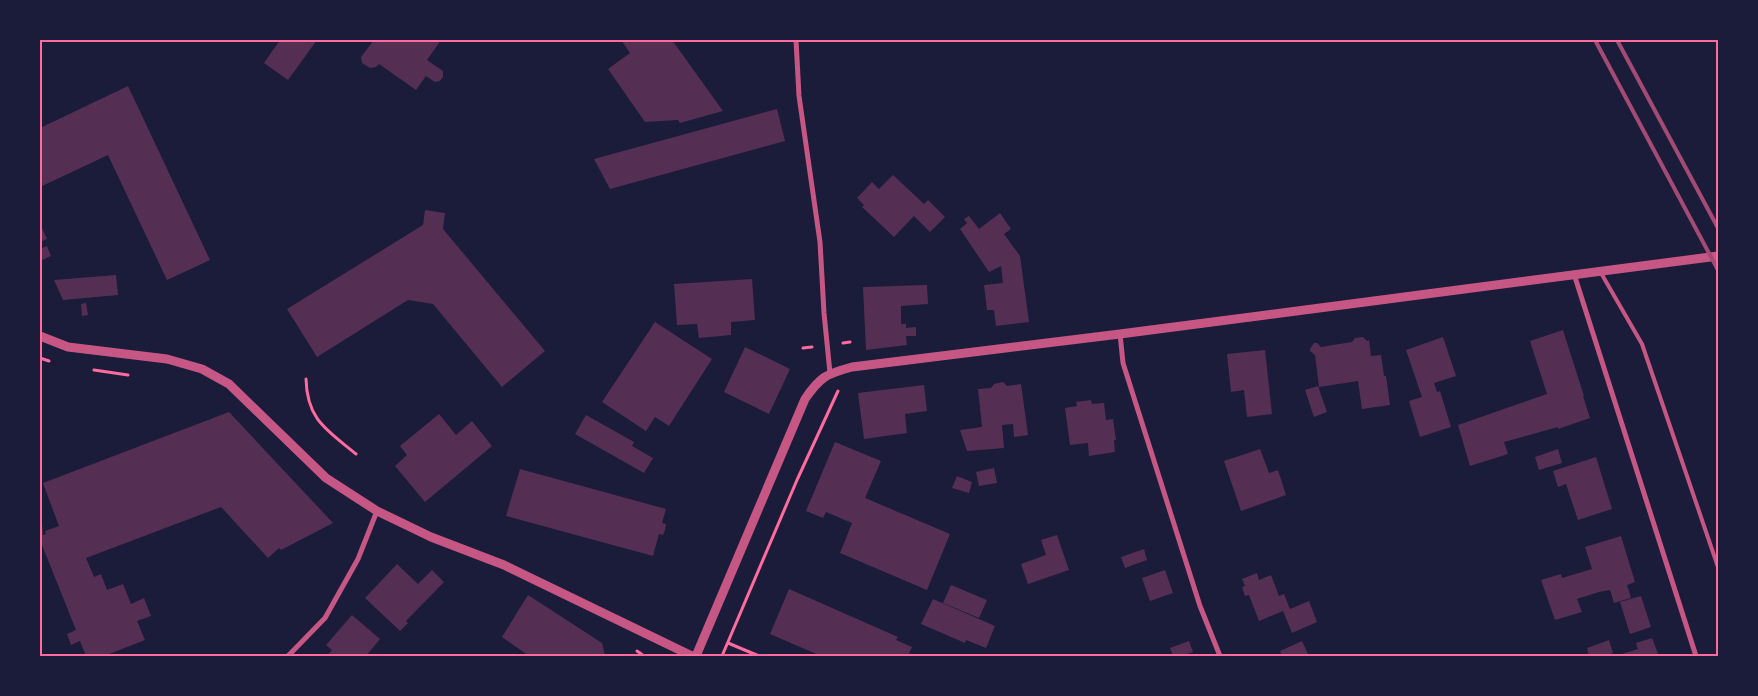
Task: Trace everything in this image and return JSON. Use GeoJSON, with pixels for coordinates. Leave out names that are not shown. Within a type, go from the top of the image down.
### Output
{"type":"FeatureCollection","features":[{"type":"Feature","properties":{"kind":"street"},"geometry":{"type":"LineString","coordinates":[[796,40],[799,96],[820,242],[830,372]]}},
{"type":"Feature","properties":{"kind":"street"},"geometry":{"type":"LineString","coordinates":[[696,656],[805,399],[815,384],[830,372],[852,367],[1718,256]]}},
{"type":"Feature","properties":{"kind":"street"},"geometry":{"type":"LineString","coordinates":[[1574,274],[1696,656]]}},
{"type":"Feature","properties":{"kind":"street"},"geometry":{"type":"LineString","coordinates":[[1120,334],[1124,363],[1200,606],[1220,656]]}},
{"type":"Feature","properties":{"kind":"street"},"geometry":{"type":"LineString","coordinates":[[40,336],[68,347],[167,359],[202,369],[229,384],[326,478],[377,511],[431,537],[504,565],[692,656]]}},
{"type":"Feature","properties":{"kind":"street"},"geometry":{"type":"LineString","coordinates":[[288,656],[325,618],[358,559],[377,511]]}},
{"type":"Feature","properties":{"kind":"lane"},"geometry":{"type":"LineString","coordinates":[[1600,271],[1642,344],[1718,567]]}},
{"type":"Feature","properties":{"kind":"path"},"geometry":{"type":"LineString","coordinates":[[722,656],[833,398],[852,367]]}},
{"type":"Feature","properties":{"kind":"path"},"geometry":{"type":"LineString","coordinates":[[306,379],[306,395],[311,411],[319,423],[356,454]]}},
{"type":"Feature","properties":{"kind":"path"},"geometry":{"type":"LineString","coordinates":[[728,643],[759,656]]}},
{"type":"Feature","properties":{"kind":"building"},"geometry":{"type":"Polygon","coordinates":[[[280,40],[317,40],[288,80],[264,63],[280,40]]]}},
{"type":"Feature","properties":{"kind":"building"},"geometry":{"type":"Polygon","coordinates":[[[374,40],[441,40],[427,60],[443,71],[443,77],[440,81],[435,82],[426,76],[416,90],[379,64],[376,67],[370,68],[362,63],[361,57],[374,40]]]}},
{"type":"Feature","properties":{"kind":"building"},"geometry":{"type":"Polygon","coordinates":[[[621,40],[672,40],[723,111],[680,123],[678,120],[645,122],[608,69],[630,53],[621,40]]]}},
{"type":"Feature","properties":{"kind":"building"},"geometry":{"type":"Polygon","coordinates":[[[128,86],[210,260],[167,280],[108,155],[40,187],[40,128],[128,86]]]}},
{"type":"Feature","properties":{"kind":"building"},"geometry":{"type":"Polygon","coordinates":[[[777,109],[785,141],[610,189],[594,159],[777,109]]]}},
{"type":"Feature","properties":{"kind":"building"},"geometry":{"type":"Polygon","coordinates":[[[893,175],[924,204],[928,200],[945,217],[930,232],[914,216],[894,237],[862,207],[864,205],[857,198],[872,182],[879,189],[893,175]]]}},
{"type":"Feature","properties":{"kind":"building"},"geometry":{"type":"Polygon","coordinates":[[[425,210],[445,213],[443,229],[545,351],[502,387],[433,304],[408,300],[317,357],[287,309],[423,225],[425,210]]]}},
{"type":"Feature","properties":{"kind":"building"},"geometry":{"type":"Polygon","coordinates":[[[1000,213],[1011,229],[1004,234],[1020,256],[1029,322],[996,326],[994,310],[987,310],[984,285],[1003,283],[1001,266],[989,272],[960,229],[967,223],[964,219],[969,216],[979,229],[1000,213]]]}},
{"type":"Feature","properties":{"kind":"building"},"geometry":{"type":"Polygon","coordinates":[[[40,224],[47,239],[40,242],[40,224]]]}},
{"type":"Feature","properties":{"kind":"building"},"geometry":{"type":"Polygon","coordinates":[[[47,246],[51,256],[40,261],[40,249],[47,246]]]}},
{"type":"Feature","properties":{"kind":"building"},"geometry":{"type":"Polygon","coordinates":[[[116,275],[118,295],[63,300],[54,280],[116,275]]]}},
{"type":"Feature","properties":{"kind":"building"},"geometry":{"type":"Polygon","coordinates":[[[752,279],[755,320],[731,322],[731,335],[699,338],[697,324],[677,325],[674,284],[752,279]]]}},
{"type":"Feature","properties":{"kind":"building"},"geometry":{"type":"Polygon","coordinates":[[[927,285],[928,304],[901,306],[901,324],[906,324],[906,328],[916,327],[916,336],[906,336],[907,345],[866,350],[863,287],[927,285]]]}},
{"type":"Feature","properties":{"kind":"building"},"geometry":{"type":"Polygon","coordinates":[[[86,303],[88,315],[82,316],[81,304],[86,303]]]}},
{"type":"Feature","properties":{"kind":"building"},"geometry":{"type":"Polygon","coordinates":[[[655,322],[712,359],[669,426],[655,417],[646,431],[602,402],[655,322]]]}},
{"type":"Feature","properties":{"kind":"building"},"geometry":{"type":"Polygon","coordinates":[[[1563,330],[1590,418],[1558,429],[1558,427],[1504,442],[1508,454],[1470,466],[1458,425],[1547,394],[1530,341],[1563,330]]]}},
{"type":"Feature","properties":{"kind":"building"},"geometry":{"type":"Polygon","coordinates":[[[1363,337],[1367,341],[1369,340],[1371,356],[1381,355],[1390,405],[1362,409],[1358,381],[1319,387],[1315,355],[1310,351],[1314,343],[1321,347],[1352,342],[1355,338],[1363,337]]]}},
{"type":"Feature","properties":{"kind":"building"},"geometry":{"type":"Polygon","coordinates":[[[1443,337],[1456,376],[1434,383],[1437,392],[1440,391],[1451,427],[1420,437],[1409,401],[1422,397],[1406,350],[1443,337]]]}},
{"type":"Feature","properties":{"kind":"building"},"geometry":{"type":"Polygon","coordinates":[[[745,347],[790,369],[769,414],[724,392],[745,347]]]}},
{"type":"Feature","properties":{"kind":"building"},"geometry":{"type":"Polygon","coordinates":[[[1265,350],[1272,414],[1247,417],[1244,390],[1231,392],[1227,354],[1265,350]]]}},
{"type":"Feature","properties":{"kind":"building"},"geometry":{"type":"Polygon","coordinates":[[[1003,382],[1007,386],[1021,384],[1028,435],[1014,437],[1013,424],[1002,425],[1004,448],[967,451],[960,430],[982,427],[978,389],[991,388],[994,384],[1003,382]]]}},
{"type":"Feature","properties":{"kind":"building"},"geometry":{"type":"Polygon","coordinates":[[[924,385],[927,411],[905,414],[907,433],[864,439],[858,393],[924,385]]]}},
{"type":"Feature","properties":{"kind":"building"},"geometry":{"type":"Polygon","coordinates":[[[1318,386],[1327,412],[1314,417],[1305,390],[1318,386]]]}},
{"type":"Feature","properties":{"kind":"building"},"geometry":{"type":"Polygon","coordinates":[[[1091,400],[1092,404],[1104,403],[1106,420],[1113,419],[1116,440],[1114,440],[1115,452],[1089,456],[1088,443],[1070,445],[1065,408],[1077,406],[1076,402],[1091,400]]]}},
{"type":"Feature","properties":{"kind":"building"},"geometry":{"type":"Polygon","coordinates":[[[229,412],[333,523],[281,550],[279,548],[268,558],[221,507],[86,558],[94,577],[101,574],[107,590],[123,584],[131,604],[144,598],[151,616],[137,621],[145,640],[104,656],[86,656],[80,641],[71,645],[67,634],[76,630],[40,540],[40,512],[43,535],[46,534],[45,531],[59,526],[43,483],[229,412]]]}},
{"type":"Feature","properties":{"kind":"building"},"geometry":{"type":"Polygon","coordinates":[[[439,414],[456,435],[472,421],[492,446],[425,502],[395,466],[407,455],[400,446],[439,414]]]}},
{"type":"Feature","properties":{"kind":"building"},"geometry":{"type":"Polygon","coordinates":[[[586,415],[634,442],[632,446],[653,458],[644,473],[575,434],[586,415]]]}},
{"type":"Feature","properties":{"kind":"building"},"geometry":{"type":"Polygon","coordinates":[[[835,442],[881,461],[865,498],[950,534],[927,590],[840,553],[852,523],[826,512],[823,518],[806,511],[835,442]]]}},
{"type":"Feature","properties":{"kind":"building"},"geometry":{"type":"Polygon","coordinates":[[[1260,449],[1269,473],[1278,470],[1286,495],[1241,511],[1224,461],[1260,449]]]}},
{"type":"Feature","properties":{"kind":"building"},"geometry":{"type":"Polygon","coordinates":[[[1558,449],[1562,463],[1539,470],[1535,457],[1558,449]]]}},
{"type":"Feature","properties":{"kind":"building"},"geometry":{"type":"Polygon","coordinates":[[[1596,457],[1612,509],[1578,520],[1566,484],[1558,487],[1553,471],[1596,457]]]}},
{"type":"Feature","properties":{"kind":"building"},"geometry":{"type":"Polygon","coordinates":[[[994,468],[997,483],[979,486],[976,472],[994,468]]]}},
{"type":"Feature","properties":{"kind":"building"},"geometry":{"type":"Polygon","coordinates":[[[520,469],[666,509],[662,523],[666,524],[665,530],[663,535],[659,534],[653,556],[506,516],[520,469]]]}},
{"type":"Feature","properties":{"kind":"building"},"geometry":{"type":"Polygon","coordinates":[[[957,476],[972,482],[969,493],[952,488],[957,476]]]}},
{"type":"Feature","properties":{"kind":"building"},"geometry":{"type":"Polygon","coordinates":[[[1057,535],[1069,570],[1028,584],[1021,564],[1046,555],[1041,540],[1057,535]]]}},
{"type":"Feature","properties":{"kind":"building"},"geometry":{"type":"Polygon","coordinates":[[[1621,536],[1635,582],[1627,585],[1631,598],[1614,603],[1610,590],[1599,592],[1577,599],[1582,612],[1555,620],[1541,580],[1561,574],[1562,578],[1592,569],[1585,547],[1621,536]]]}},
{"type":"Feature","properties":{"kind":"building"},"geometry":{"type":"Polygon","coordinates":[[[1144,549],[1147,560],[1125,568],[1121,557],[1144,549]]]}},
{"type":"Feature","properties":{"kind":"building"},"geometry":{"type":"Polygon","coordinates":[[[397,564],[418,584],[432,570],[444,582],[406,621],[408,623],[400,631],[365,598],[397,564]]]}},
{"type":"Feature","properties":{"kind":"building"},"geometry":{"type":"Polygon","coordinates":[[[1165,570],[1173,593],[1150,601],[1142,578],[1165,570]]]}},
{"type":"Feature","properties":{"kind":"building"},"geometry":{"type":"Polygon","coordinates":[[[1257,573],[1259,580],[1271,575],[1279,596],[1284,594],[1290,609],[1309,601],[1317,622],[1292,633],[1283,611],[1259,621],[1249,595],[1245,596],[1242,587],[1245,586],[1242,579],[1257,573]]]}},
{"type":"Feature","properties":{"kind":"building"},"geometry":{"type":"Polygon","coordinates":[[[951,585],[987,600],[979,618],[943,603],[951,585]]]}},
{"type":"Feature","properties":{"kind":"building"},"geometry":{"type":"Polygon","coordinates":[[[789,589],[898,637],[896,640],[912,647],[908,656],[821,656],[770,634],[789,589]]]}},
{"type":"Feature","properties":{"kind":"building"},"geometry":{"type":"Polygon","coordinates":[[[528,595],[602,643],[605,656],[529,656],[502,637],[528,595]]]}},
{"type":"Feature","properties":{"kind":"building"},"geometry":{"type":"Polygon","coordinates":[[[1641,596],[1651,627],[1630,634],[1620,602],[1641,596]]]}},
{"type":"Feature","properties":{"kind":"building"},"geometry":{"type":"Polygon","coordinates":[[[933,599],[995,626],[986,648],[966,640],[965,643],[921,624],[933,599]]]}},
{"type":"Feature","properties":{"kind":"building"},"geometry":{"type":"Polygon","coordinates":[[[352,615],[380,639],[366,656],[327,656],[332,650],[326,645],[352,615]]]}},
{"type":"Feature","properties":{"kind":"building"},"geometry":{"type":"Polygon","coordinates":[[[1652,638],[1659,656],[1623,656],[1622,654],[1638,649],[1636,643],[1652,638]]]}},
{"type":"Feature","properties":{"kind":"building"},"geometry":{"type":"Polygon","coordinates":[[[1609,640],[1613,653],[1605,656],[1589,656],[1587,648],[1609,640]]]}},
{"type":"Feature","properties":{"kind":"building"},"geometry":{"type":"Polygon","coordinates":[[[1189,641],[1193,652],[1181,656],[1173,656],[1170,648],[1189,641]]]}},
{"type":"Feature","properties":{"kind":"building"},"geometry":{"type":"Polygon","coordinates":[[[1302,641],[1309,656],[1282,656],[1280,651],[1302,641]]]}},
{"type":"Feature","properties":{"kind":"railway"},"geometry":{"type":"LineString","coordinates":[[1595,40],[1718,270]]}},
{"type":"Feature","properties":{"kind":"railway"},"geometry":{"type":"LineString","coordinates":[[1617,40],[1718,228]]}}]}
